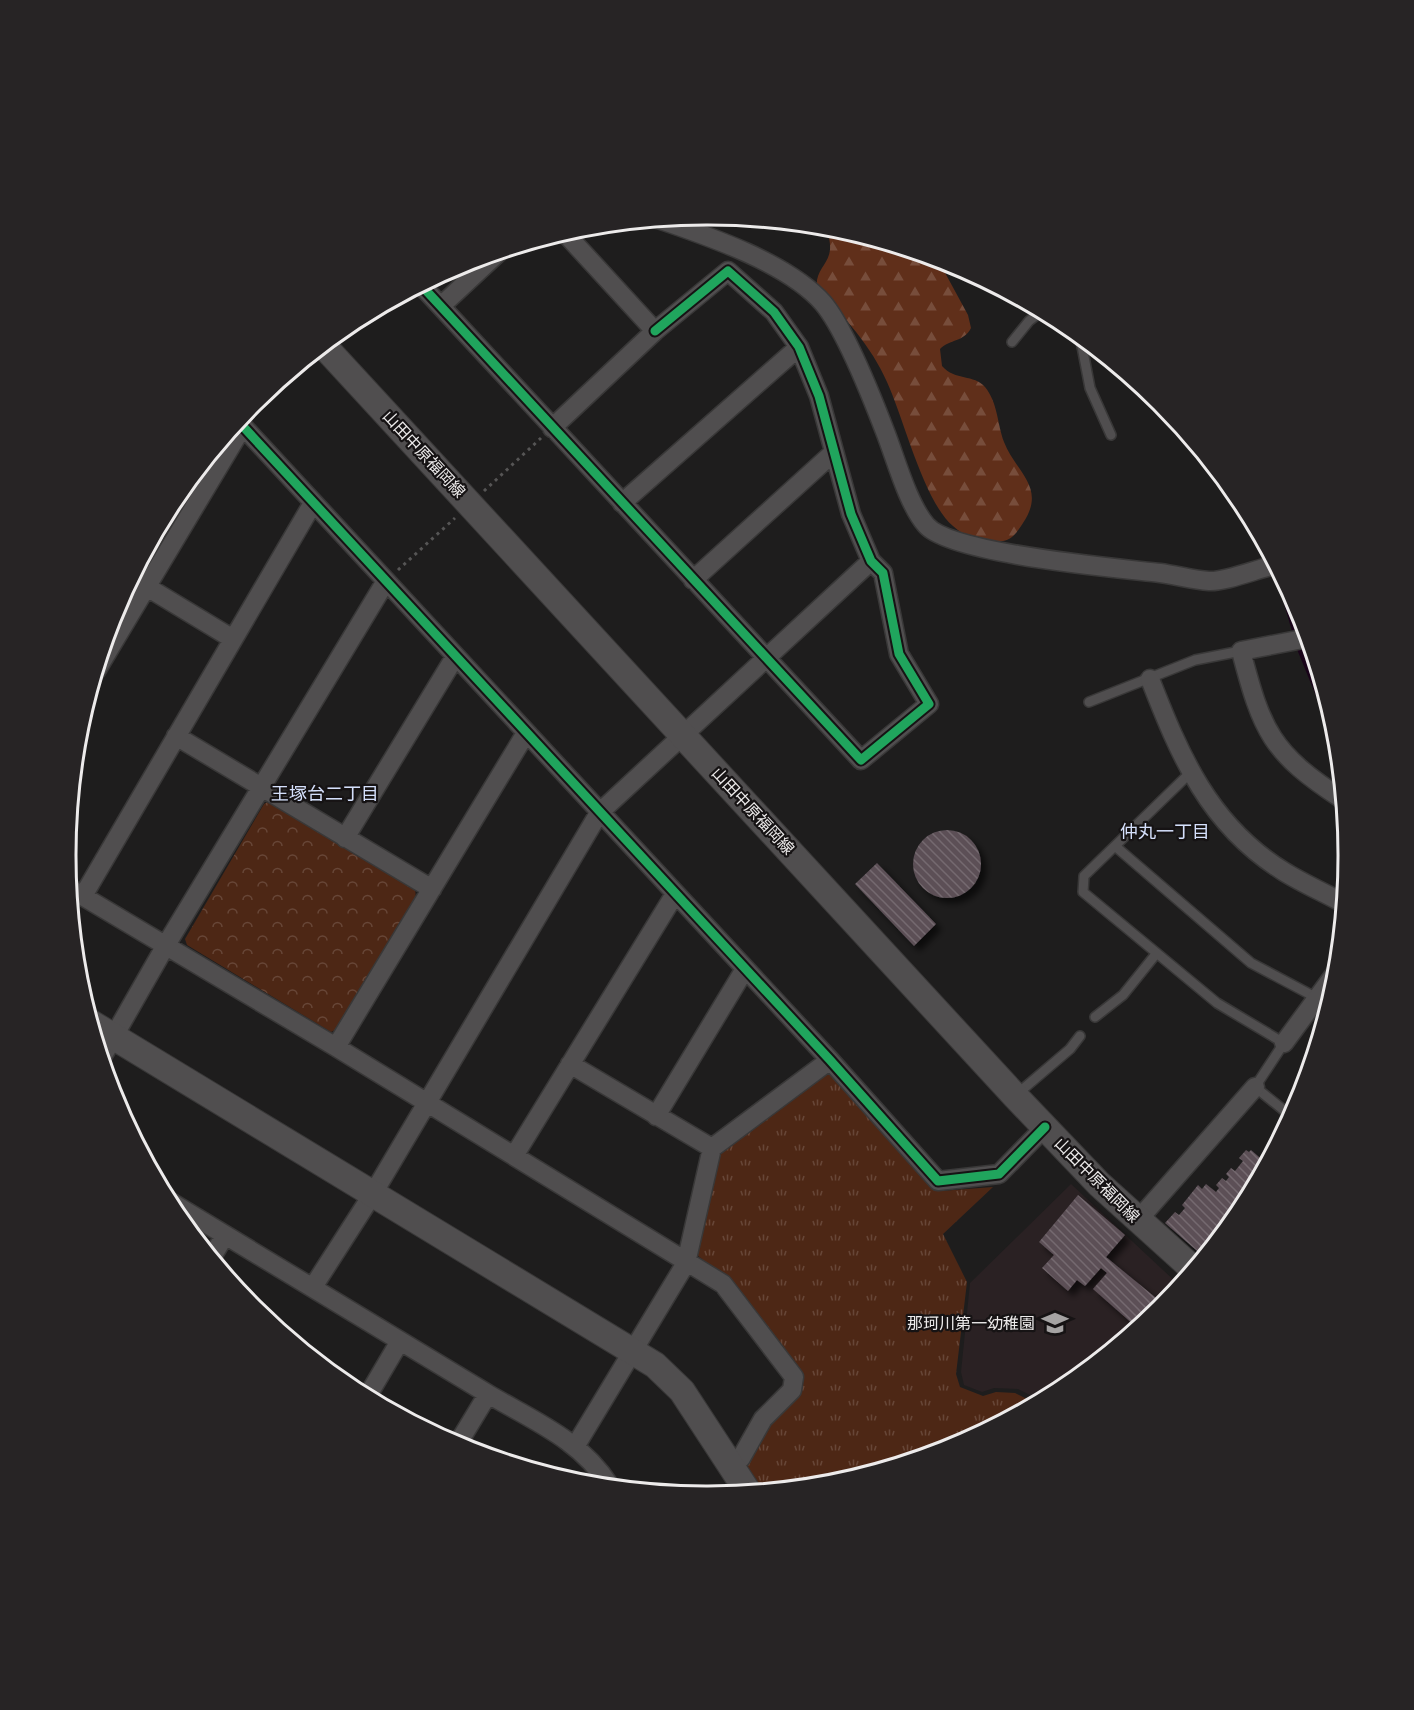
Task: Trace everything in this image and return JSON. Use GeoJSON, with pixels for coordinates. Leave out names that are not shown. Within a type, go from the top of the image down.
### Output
{"type":"FeatureCollection","features":[{"type":"Feature","properties":{"kind":"main road","name":"山田中原福岡線"},"geometry":{"type":"LineString","coordinates":[[329,351],[1015,1096],[1138,1220],[1187,1264]]}},
{"type":"Feature","properties":{"kind":"main road"},"geometry":{"type":"LineString","coordinates":[[108,1047],[374,1192],[654,1365],[682,1391],[743,1484]]}},
{"type":"Feature","properties":{"kind":"street"},"geometry":{"type":"LineString","coordinates":[[676,226],[712,239],[792,276],[823,303],[846,344],[878,412],[917,511],[927,526],[944,537],[978,547],[1069,563],[1211,581],[1267,567]]}},
{"type":"Feature","properties":{"kind":"street"},"geometry":{"type":"LineString","coordinates":[[571,240],[655,331]]}},
{"type":"Feature","properties":{"kind":"street"},"geometry":{"type":"LineString","coordinates":[[441,306],[485,265]]}},
{"type":"Feature","properties":{"kind":"street"},"geometry":{"type":"LineString","coordinates":[[427,291],[552,428],[693,580],[861,759],[929,704],[899,654],[883,573],[871,561],[851,514],[819,396],[799,347],[774,312],[728,271],[655,331],[552,428]]}},
{"type":"Feature","properties":{"kind":"street"},"geometry":{"type":"LineString","coordinates":[[622,503],[799,347]]}},
{"type":"Feature","properties":{"kind":"street"},"geometry":{"type":"LineString","coordinates":[[244,427],[830,1060],[938,1181],[999,1174],[1045,1127]]}},
{"type":"Feature","properties":{"kind":"street"},"geometry":{"type":"LineString","coordinates":[[114,642],[231,442]]}},
{"type":"Feature","properties":{"kind":"street"},"geometry":{"type":"LineString","coordinates":[[693,580],[833,453]]}},
{"type":"Feature","properties":{"kind":"street"},"geometry":{"type":"LineString","coordinates":[[78,889],[176,736],[313,503]]}},
{"type":"Feature","properties":{"kind":"street"},"geometry":{"type":"LineString","coordinates":[[313,1287],[374,1192],[599,813],[871,561]]}},
{"type":"Feature","properties":{"kind":"street"},"geometry":{"type":"LineString","coordinates":[[108,1047],[166,945],[386,581]]}},
{"type":"Feature","properties":{"kind":"street"},"geometry":{"type":"LineString","coordinates":[[147,587],[233,639]]}},
{"type":"Feature","properties":{"kind":"street"},"geometry":{"type":"LineString","coordinates":[[1299,640],[1241,651],[1252,695],[1268,734],[1288,760],[1334,793]]}},
{"type":"Feature","properties":{"kind":"street"},"geometry":{"type":"LineString","coordinates":[[345,838],[455,657]]}},
{"type":"Feature","properties":{"kind":"street"},"geometry":{"type":"LineString","coordinates":[[1150,679],[1190,773],[1209,803],[1242,839],[1281,870],[1336,899]]}},
{"type":"Feature","properties":{"kind":"street"},"geometry":{"type":"LineString","coordinates":[[336,1047],[526,733]]}},
{"type":"Feature","properties":{"kind":"street"},"geometry":{"type":"LineString","coordinates":[[176,736],[432,889]]}},
{"type":"Feature","properties":{"kind":"street"},"geometry":{"type":"LineString","coordinates":[[78,893],[336,1047],[425,1104],[723,1284],[794,1377],[792,1390],[763,1419],[741,1458],[731,1463]]}},
{"type":"Feature","properties":{"kind":"street"},"geometry":{"type":"LineString","coordinates":[[514,1156],[675,894]]}},
{"type":"Feature","properties":{"kind":"street"},"geometry":{"type":"LineString","coordinates":[[656,1116],[745,969]]}},
{"type":"Feature","properties":{"kind":"street"},"geometry":{"type":"LineString","coordinates":[[1284,1043],[1322,991]]}},
{"type":"Feature","properties":{"kind":"street"},"geometry":{"type":"LineString","coordinates":[[576,1444],[686,1263],[712,1148],[830,1060]]}},
{"type":"Feature","properties":{"kind":"street"},"geometry":{"type":"LineString","coordinates":[[570,1064],[712,1148]]}},
{"type":"Feature","properties":{"kind":"street"},"geometry":{"type":"LineString","coordinates":[[1138,1220],[1255,1087]]}},
{"type":"Feature","properties":{"kind":"street"},"geometry":{"type":"LineString","coordinates":[[189,1213],[488,1394],[576,1444],[604,1476]]}},
{"type":"Feature","properties":{"kind":"street"},"geometry":{"type":"LineString","coordinates":[[216,1250],[225,1235]]}},
{"type":"Feature","properties":{"kind":"street"},"geometry":{"type":"LineString","coordinates":[[372,1388],[400,1341]]}},
{"type":"Feature","properties":{"kind":"street"},"geometry":{"type":"LineString","coordinates":[[462,1436],[488,1394]]}},
{"type":"Feature","properties":{"kind":"lane"},"geometry":{"type":"LineString","coordinates":[[1012,342],[1034,317]]}},
{"type":"Feature","properties":{"kind":"lane"},"geometry":{"type":"LineString","coordinates":[[1082,349],[1090,388],[1111,435]]}},
{"type":"Feature","properties":{"kind":"lane"},"geometry":{"type":"LineString","coordinates":[[1089,702],[1195,660],[1241,651]]}},
{"type":"Feature","properties":{"kind":"lane"},"geometry":{"type":"LineString","coordinates":[[1190,773],[1084,876],[1083,892],[1217,1003],[1284,1043],[1255,1087],[1283,1110]]}},
{"type":"Feature","properties":{"kind":"lane"},"geometry":{"type":"LineString","coordinates":[[1115,846],[1251,963],[1317,998]]}},
{"type":"Feature","properties":{"kind":"lane"},"geometry":{"type":"LineString","coordinates":[[1095,1017],[1123,995],[1156,954]]}},
{"type":"Feature","properties":{"kind":"lane"},"geometry":{"type":"LineString","coordinates":[[1015,1096],[1070,1049],[1080,1036]]}},
{"type":"Feature","properties":{"kind":"shaded area"},"geometry":{"type":"Polygon","coordinates":[[[1071,1184],[1173,1279],[1123,1329],[1091,1355],[1031,1395],[1018,1389],[994,1388],[982,1392],[964,1385],[961,1372],[970,1283],[1071,1184]]]}},
{"type":"Feature","properties":{"kind":"green space"},"geometry":{"type":"Polygon","coordinates":[[[828,237],[870,246],[944,270],[968,315],[971,328],[965,336],[940,349],[942,366],[953,374],[975,380],[985,387],[995,406],[1004,442],[1031,490],[1030,510],[1019,529],[1009,539],[989,541],[964,534],[953,526],[933,499],[881,369],[856,332],[817,288],[819,273],[829,256],[828,237]]]}},
{"type":"Feature","properties":{"kind":"green space"},"geometry":{"type":"Polygon","coordinates":[[[271,800],[415,888],[416,899],[337,1029],[331,1032],[187,945],[185,939],[264,804],[271,800]]]}},
{"type":"Feature","properties":{"kind":"green space"},"geometry":{"type":"Polygon","coordinates":[[[828,1069],[941,1191],[993,1187],[943,1234],[967,1282],[956,1374],[960,1387],[983,1396],[996,1392],[1015,1393],[1026,1398],[948,1438],[910,1452],[830,1473],[756,1483],[748,1469],[751,1449],[766,1426],[799,1389],[716,1271],[696,1254],[715,1157],[828,1069]]]}},
{"type":"Feature","properties":{"kind":"building"},"geometry":{"type":"Polygon","coordinates":[[[947,830],[960,833],[971,840],[978,851],[981,864],[978,877],[971,888],[960,895],[947,898],[934,895],[923,888],[916,877],[913,864],[916,851],[923,840],[934,833],[947,830]]]}},
{"type":"Feature","properties":{"kind":"building"},"geometry":{"type":"Polygon","coordinates":[[[877,863],[936,924],[914,946],[855,884],[877,863]]]}},
{"type":"Feature","properties":{"kind":"building"},"geometry":{"type":"Polygon","coordinates":[[[1246,1150],[1249,1152],[1251,1150],[1260,1157],[1231,1205],[1197,1251],[1165,1223],[1175,1212],[1179,1215],[1185,1208],[1182,1205],[1198,1185],[1202,1189],[1206,1184],[1216,1192],[1219,1188],[1216,1185],[1222,1178],[1226,1181],[1229,1177],[1226,1174],[1231,1168],[1235,1171],[1243,1161],[1239,1158],[1246,1150]]]}},
{"type":"Feature","properties":{"kind":"building"},"geometry":{"type":"Polygon","coordinates":[[[1078,1195],[1125,1235],[1106,1257],[1156,1298],[1131,1322],[1093,1289],[1107,1273],[1101,1268],[1085,1286],[1077,1280],[1068,1291],[1042,1268],[1054,1255],[1039,1242],[1078,1195]]]}},
{"type":"Feature","properties":{"kind":"waterway"},"geometry":{"type":"LineString","coordinates":[[1289,612],[1296,636]]}},
{"type":"Feature","properties":{"kind":"waterway"},"geometry":{"type":"LineString","coordinates":[[1298,645],[1313,681]]}},
{"type":"Feature","properties":{"kind":"cycle path"},"geometry":{"type":"LineString","coordinates":[[426,291],[861,760],[929,704],[899,654],[883,573],[871,561],[851,514],[819,396],[799,347],[774,312],[728,271],[655,331]]}},
{"type":"Feature","properties":{"kind":"cycle path"},"geometry":{"type":"LineString","coordinates":[[244,427],[830,1060],[938,1181],[999,1174],[1045,1127]]}},
{"type":"Feature","properties":{"kind":"place","name":"那珂川第一幼稚園"},"geometry":{"type":"Point","coordinates":[1055,1323]}},
{"type":"Feature","properties":{"kind":"district","name":"王塚台二丁目"},"geometry":{"type":"Point","coordinates":[325,793]}},
{"type":"Feature","properties":{"kind":"district","name":"仲丸一丁目"},"geometry":{"type":"Point","coordinates":[1165,831]}}]}
